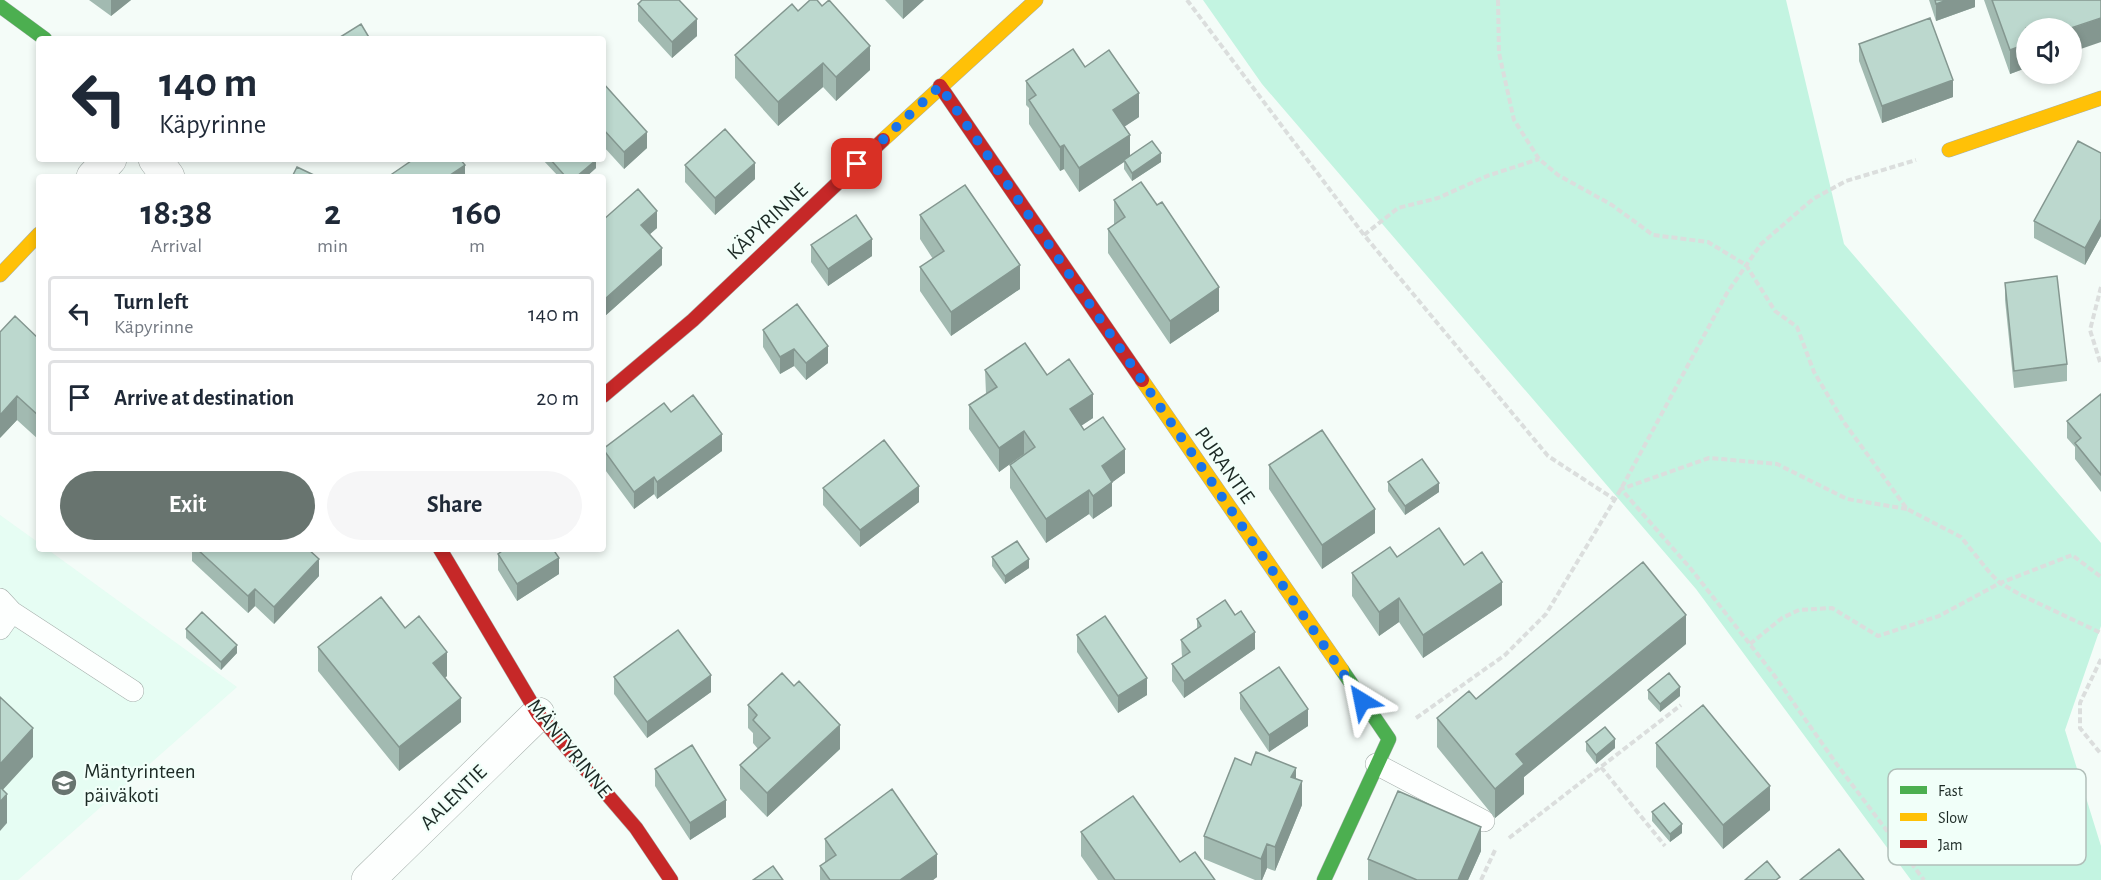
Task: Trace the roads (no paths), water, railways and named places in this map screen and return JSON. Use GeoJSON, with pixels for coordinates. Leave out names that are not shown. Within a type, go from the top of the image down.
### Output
{"type":"FeatureCollection","features":[{"type":"Feature","properties":{"kind":"street","name":"KÄPYRINNE"},"geometry":{"type":"LineString","coordinates":[[606,393],[693,320],[940,86],[1035,0]]}},
{"type":"Feature","properties":{"kind":"street"},"geometry":{"type":"LineString","coordinates":[[0,6],[41,36]]}},
{"type":"Feature","properties":{"kind":"street","name":"PURANTIE"},"geometry":{"type":"LineString","coordinates":[[940,86],[1389,740],[1376,764]]}},
{"type":"Feature","properties":{"kind":"street"},"geometry":{"type":"LineString","coordinates":[[1949,150],[2101,98]]}},
{"type":"Feature","properties":{"kind":"street"},"geometry":{"type":"LineString","coordinates":[[96,174],[107,162]]}},
{"type":"Feature","properties":{"kind":"street"},"geometry":{"type":"LineString","coordinates":[[0,275],[36,237]]}},
{"type":"Feature","properties":{"kind":"street","name":"MÄNTYRINNE"},"geometry":{"type":"LineString","coordinates":[[442,552],[538,714],[636,828],[670,880]]}},
{"type":"Feature","properties":{"kind":"street","name":"AALENTIE"},"geometry":{"type":"LineString","coordinates":[[368,880],[538,714]]}},
{"type":"Feature","properties":{"kind":"street"},"geometry":{"type":"LineString","coordinates":[[1324,880],[1376,764]]}},
{"type":"Feature","properties":{"kind":"lane"},"geometry":{"type":"LineString","coordinates":[[4,613],[133,691]]}},
{"type":"Feature","properties":{"kind":"lane"},"geometry":{"type":"LineString","coordinates":[[1376,764],[1484,821]]}},
{"type":"Feature","properties":{"kind":"place","name":"Mäntyrinteen päiväkoti"},"geometry":{"type":"Point","coordinates":[64,783]}}]}
